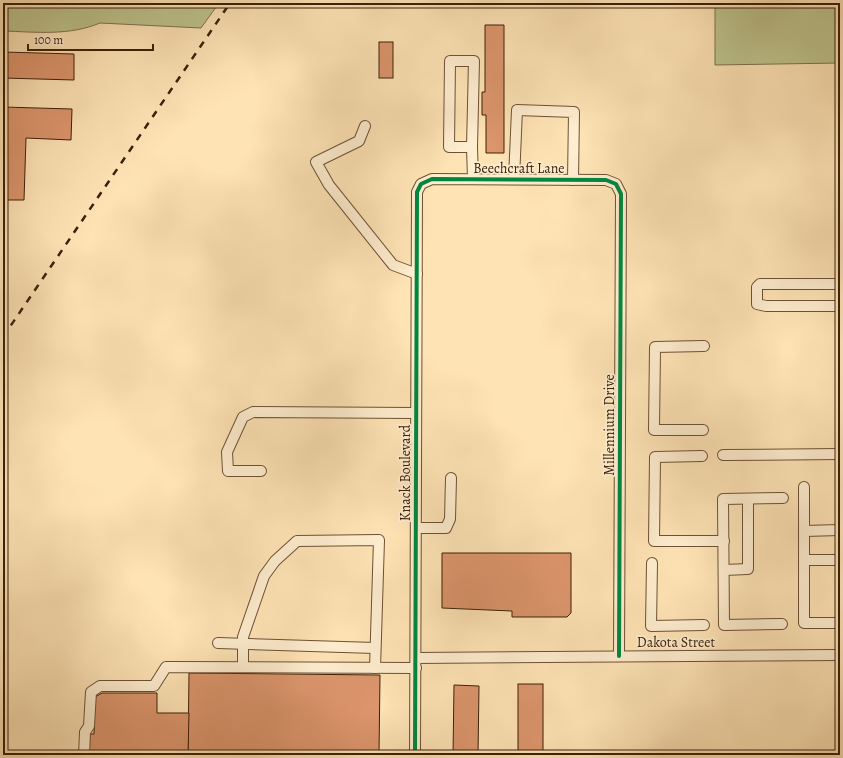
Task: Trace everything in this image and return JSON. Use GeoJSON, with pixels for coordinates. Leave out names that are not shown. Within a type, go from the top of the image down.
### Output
{"type":"FeatureCollection","features":[{"type":"Feature","properties":{"kind":"street"},"geometry":{"type":"LineString","coordinates":[[472,147],[448,147],[450,61],[474,62],[472,147],[473,179]]}},
{"type":"Feature","properties":{"kind":"street"},"geometry":{"type":"LineString","coordinates":[[514,179],[517,110],[574,112],[574,180]]}},
{"type":"Feature","properties":{"kind":"street"},"geometry":{"type":"LineString","coordinates":[[365,126],[359,141],[316,162],[329,185],[393,265],[417,274]]}},
{"type":"Feature","properties":{"kind":"street","name":"Beechcraft Lane"},"geometry":{"type":"LineString","coordinates":[[417,192],[420,184],[432,179],[514,179],[606,180],[616,184],[621,194]]}},
{"type":"Feature","properties":{"kind":"street","name":"Knack Boulevard"},"geometry":{"type":"LineString","coordinates":[[416,755],[417,192]]}},
{"type":"Feature","properties":{"kind":"street","name":"Millennium Drive"},"geometry":{"type":"LineString","coordinates":[[619,656],[621,194]]}},
{"type":"Feature","properties":{"kind":"street"},"geometry":{"type":"LineString","coordinates":[[840,284],[760,284],[757,287],[757,304],[766,306],[837,306],[840,303]]}},
{"type":"Feature","properties":{"kind":"street"},"geometry":{"type":"LineString","coordinates":[[703,430],[654,430],[654,384],[655,347],[704,346]]}},
{"type":"Feature","properties":{"kind":"street"},"geometry":{"type":"LineString","coordinates":[[261,471],[228,471],[227,452],[242,417],[253,412],[416,413]]}},
{"type":"Feature","properties":{"kind":"street"},"geometry":{"type":"LineString","coordinates":[[723,455],[840,454]]}},
{"type":"Feature","properties":{"kind":"street"},"geometry":{"type":"LineString","coordinates":[[702,456],[655,457],[654,541],[724,541]]}},
{"type":"Feature","properties":{"kind":"street"},"geometry":{"type":"LineString","coordinates":[[416,528],[446,528],[450,519],[451,478]]}},
{"type":"Feature","properties":{"kind":"street"},"geometry":{"type":"LineString","coordinates":[[804,487],[804,623],[840,623]]}},
{"type":"Feature","properties":{"kind":"street"},"geometry":{"type":"LineString","coordinates":[[782,624],[724,625],[723,499],[783,498]]}},
{"type":"Feature","properties":{"kind":"street"},"geometry":{"type":"LineString","coordinates":[[724,570],[748,569],[748,499]]}},
{"type":"Feature","properties":{"kind":"street"},"geometry":{"type":"LineString","coordinates":[[804,531],[840,530]]}},
{"type":"Feature","properties":{"kind":"street"},"geometry":{"type":"LineString","coordinates":[[243,666],[243,637],[264,576],[275,561],[296,541],[379,540],[375,668]]}},
{"type":"Feature","properties":{"kind":"street"},"geometry":{"type":"LineString","coordinates":[[804,560],[840,560]]}},
{"type":"Feature","properties":{"kind":"street"},"geometry":{"type":"LineString","coordinates":[[652,563],[651,626],[704,625]]}},
{"type":"Feature","properties":{"kind":"street"},"geometry":{"type":"LineString","coordinates":[[218,643],[375,648]]}},
{"type":"Feature","properties":{"kind":"street","name":"Dakota Street"},"geometry":{"type":"LineString","coordinates":[[84,755],[85,732],[89,726],[91,692],[100,686],[154,686],[166,667],[243,666],[375,668],[416,663],[619,656],[840,655]]}},
{"type":"Feature","properties":{"kind":"green space"},"geometry":{"type":"Polygon","coordinates":[[[3,3],[219,3],[201,28],[100,23],[64,32],[40,32],[3,31],[3,3]]]}},
{"type":"Feature","properties":{"kind":"green space"},"geometry":{"type":"Polygon","coordinates":[[[715,3],[840,3],[840,63],[715,65],[715,3]]]}},
{"type":"Feature","properties":{"kind":"building"},"geometry":{"type":"Polygon","coordinates":[[[485,25],[504,25],[504,153],[486,153],[486,115],[482,115],[482,92],[485,92],[485,25]]]}},
{"type":"Feature","properties":{"kind":"building"},"geometry":{"type":"Polygon","coordinates":[[[379,42],[393,42],[393,78],[379,78],[379,42]]]}},
{"type":"Feature","properties":{"kind":"building"},"geometry":{"type":"Polygon","coordinates":[[[3,52],[74,54],[74,80],[3,78],[3,52]]]}},
{"type":"Feature","properties":{"kind":"building"},"geometry":{"type":"Polygon","coordinates":[[[3,107],[72,109],[71,140],[26,138],[24,200],[3,200],[3,107]]]}},
{"type":"Feature","properties":{"kind":"building"},"geometry":{"type":"Polygon","coordinates":[[[442,553],[571,553],[571,613],[567,617],[512,617],[512,611],[442,608],[442,553]]]}},
{"type":"Feature","properties":{"kind":"building"},"geometry":{"type":"Polygon","coordinates":[[[189,673],[380,675],[379,755],[188,755],[189,673]]]}},
{"type":"Feature","properties":{"kind":"building"},"geometry":{"type":"Polygon","coordinates":[[[518,684],[543,684],[543,755],[518,755],[518,684]]]}},
{"type":"Feature","properties":{"kind":"building"},"geometry":{"type":"Polygon","coordinates":[[[454,685],[479,686],[478,755],[453,755],[454,685]]]}},
{"type":"Feature","properties":{"kind":"building"},"geometry":{"type":"Polygon","coordinates":[[[102,693],[157,693],[157,713],[189,713],[188,755],[88,754],[89,734],[94,734],[95,697],[102,693]]]}},
{"type":"Feature","properties":{"kind":"railway"},"geometry":{"type":"LineString","coordinates":[[3,337],[230,3]]}},
{"type":"Feature","properties":{"kind":"cycle path"},"geometry":{"type":"LineString","coordinates":[[415,755],[417,192],[421,184],[432,179],[606,180],[616,184],[621,194],[619,656]]}}]}
